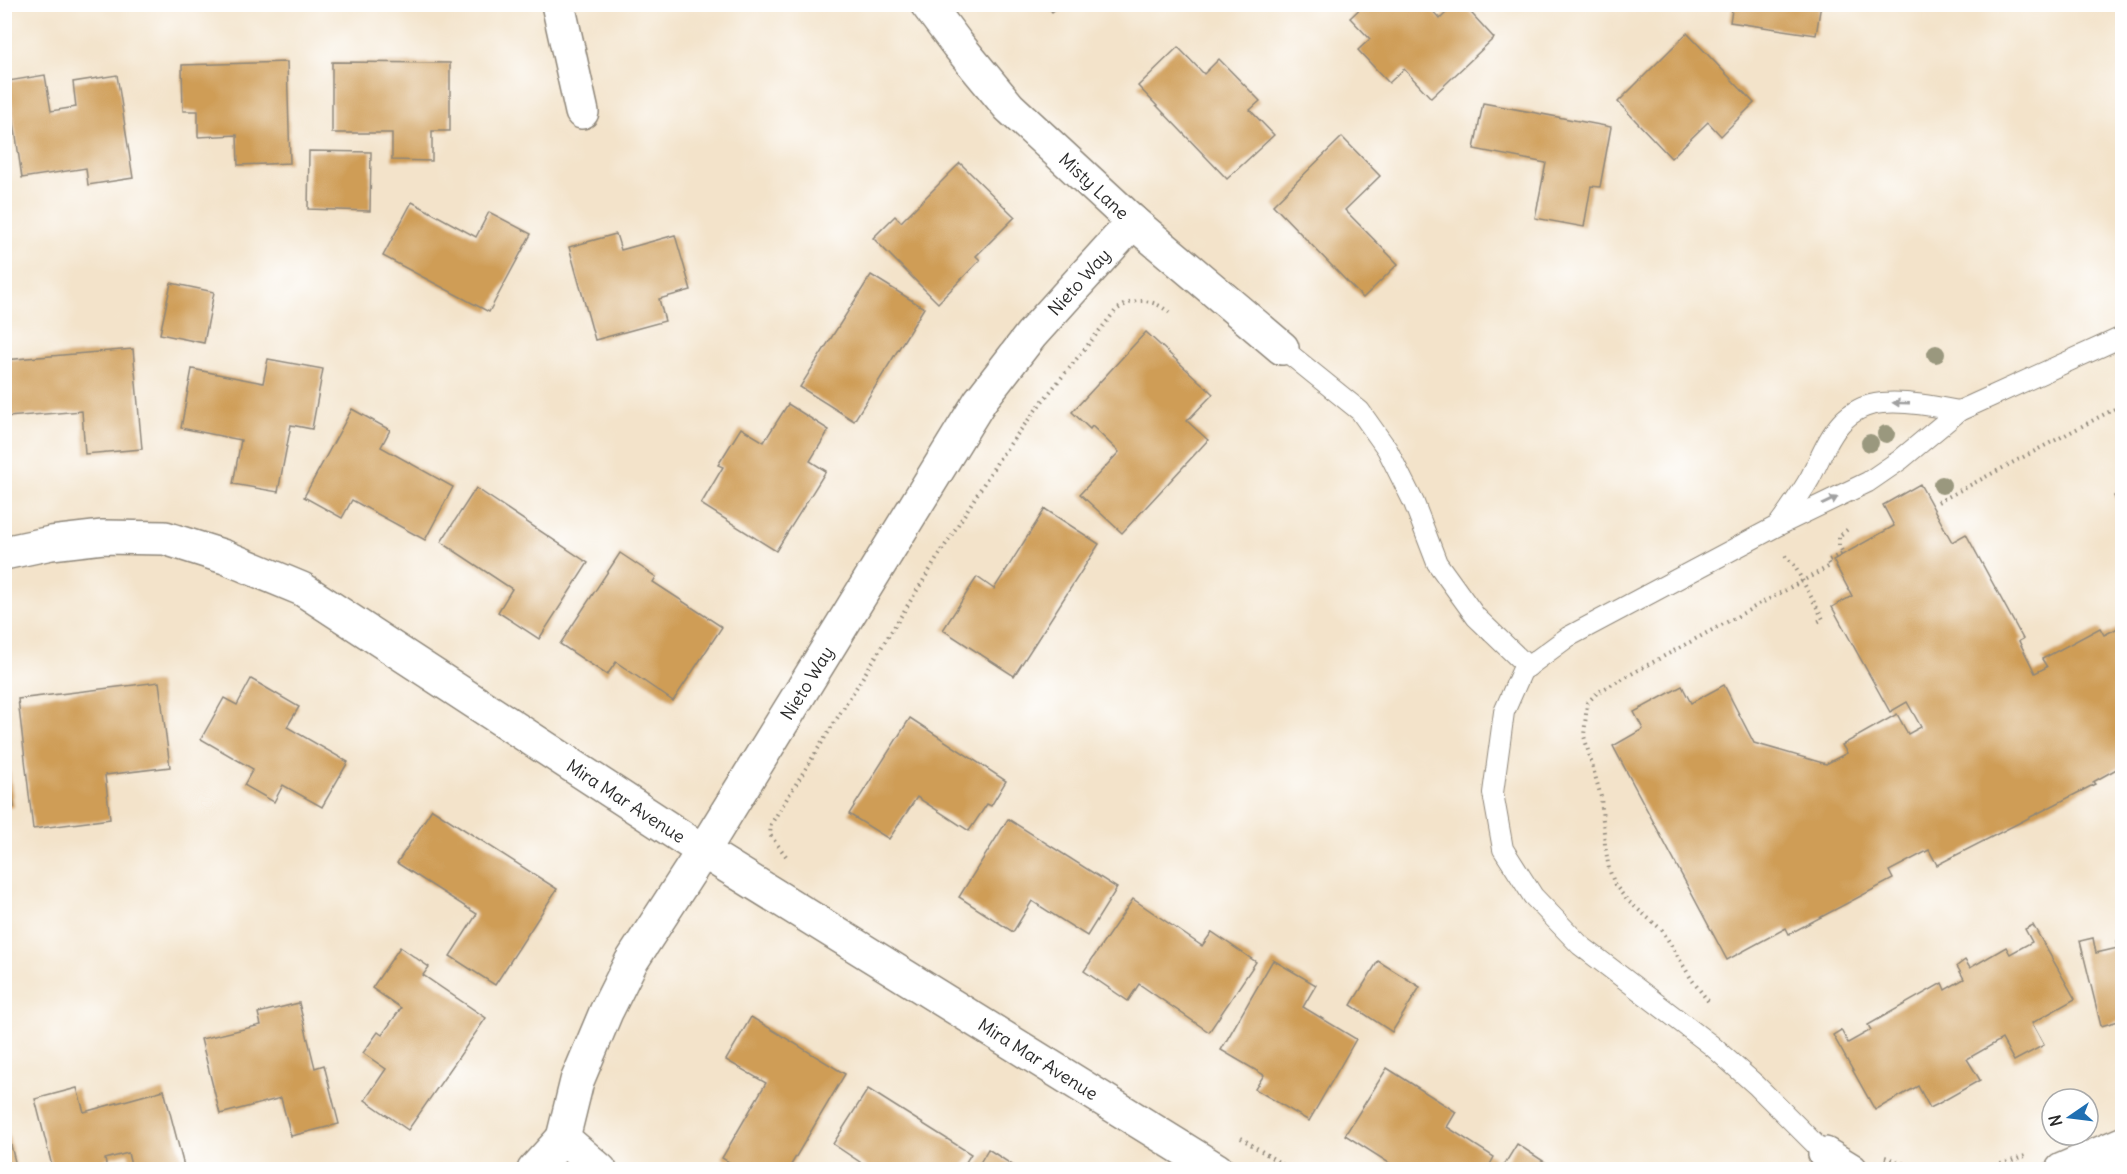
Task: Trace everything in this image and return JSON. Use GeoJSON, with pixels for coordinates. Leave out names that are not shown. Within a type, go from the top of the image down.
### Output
{"type":"FeatureCollection","features":[{"type":"Feature","properties":{"kind":"street"},"geometry":{"type":"LineString","coordinates":[[558,4],[582,112]]}},
{"type":"Feature","properties":{"kind":"street","name":"Misty Lane"},"geometry":{"type":"LineString","coordinates":[[927,4],[1009,107],[1133,222],[1282,348]]}},
{"type":"Feature","properties":{"kind":"street","name":"Nieto Way"},"geometry":{"type":"LineString","coordinates":[[563,1138],[577,1081],[606,1012],[631,962],[704,851],[980,401],[1031,335],[1133,222]]}},
{"type":"Feature","properties":{"kind":"street","name":"Mira Mar Avenue"},"geometry":{"type":"LineString","coordinates":[[4,553],[51,543],[103,537],[165,538],[225,556],[302,589],[704,851],[1217,1170]]}},
{"type":"Feature","properties":{"kind":"street"},"geometry":{"type":"LineString","coordinates":[[534,1170],[563,1138],[600,1170]]}},
{"type":"Feature","properties":{"kind":"street"},"geometry":{"type":"LineString","coordinates":[[2062,1170],[2122,1144]]}},
{"type":"Feature","properties":{"kind":"lane"},"geometry":{"type":"LineString","coordinates":[[1850,1158],[1756,1085],[1712,1045],[1580,945],[1533,896],[1503,849],[1493,793],[1504,712],[1522,671],[1568,636],[1777,526],[1868,482],[1900,460],[1959,411],[2122,337]]}},
{"type":"Feature","properties":{"kind":"lane"},"geometry":{"type":"LineString","coordinates":[[1282,348],[1360,411],[1387,449],[1413,503],[1437,563],[1476,618],[1528,667]]}},
{"type":"Feature","properties":{"kind":"lane"},"geometry":{"type":"LineString","coordinates":[[1777,526],[1809,479],[1832,433],[1853,412],[1879,403],[1903,402],[1959,411]]}},
{"type":"Feature","properties":{"kind":"path"},"geometry":{"type":"LineString","coordinates":[[795,861],[785,855],[776,845],[770,835],[771,825],[1001,456],[1116,310],[1138,300],[1149,300],[1160,304],[1170,313]]}},
{"type":"Feature","properties":{"kind":"path"},"geometry":{"type":"LineString","coordinates":[[1938,502],[2122,405]]}},
{"type":"Feature","properties":{"kind":"path"},"geometry":{"type":"LineString","coordinates":[[1712,1006],[1692,980],[1662,930],[1627,900],[1615,885],[1609,869],[1605,845],[1601,797],[1584,736],[1584,716],[1587,703],[1598,692],[1830,566],[1827,561],[1843,552],[1839,544],[1839,536],[1852,527]]}},
{"type":"Feature","properties":{"kind":"path"},"geometry":{"type":"LineString","coordinates":[[1781,555],[1793,562],[1823,619],[1817,622]]}},
{"type":"Feature","properties":{"kind":"path"},"geometry":{"type":"LineString","coordinates":[[1241,1138],[1291,1170]]}},
{"type":"Feature","properties":{"kind":"path"},"geometry":{"type":"LineString","coordinates":[[1850,1158],[1895,1161],[1921,1170]]}},
{"type":"Feature","properties":{"kind":"building"},"geometry":{"type":"Polygon","coordinates":[[[1046,4],[1062,4],[1052,12],[1046,4]]]}},
{"type":"Feature","properties":{"kind":"building"},"geometry":{"type":"Polygon","coordinates":[[[1365,4],[1431,4],[1429,7],[1440,19],[1455,4],[1463,4],[1494,38],[1431,98],[1404,69],[1389,83],[1358,50],[1370,39],[1350,18],[1365,4]]]}},
{"type":"Feature","properties":{"kind":"building"},"geometry":{"type":"Polygon","coordinates":[[[1733,4],[1821,4],[1816,35],[1730,22],[1733,4]]]}},
{"type":"Feature","properties":{"kind":"building"},"geometry":{"type":"Polygon","coordinates":[[[1687,33],[1754,103],[1721,136],[1708,122],[1671,158],[1618,102],[1687,33]]]}},
{"type":"Feature","properties":{"kind":"building"},"geometry":{"type":"Polygon","coordinates":[[[1178,47],[1204,74],[1219,59],[1260,101],[1250,110],[1274,135],[1227,179],[1138,86],[1178,47]]]}},
{"type":"Feature","properties":{"kind":"building"},"geometry":{"type":"Polygon","coordinates":[[[287,62],[290,163],[238,165],[237,135],[198,137],[198,111],[183,111],[182,65],[287,62]]]}},
{"type":"Feature","properties":{"kind":"building"},"geometry":{"type":"Polygon","coordinates":[[[332,62],[450,63],[450,131],[432,131],[432,161],[392,160],[392,133],[332,133],[332,62]]]}},
{"type":"Feature","properties":{"kind":"building"},"geometry":{"type":"Polygon","coordinates":[[[45,75],[51,111],[76,107],[73,82],[117,75],[133,178],[88,185],[86,168],[22,178],[8,81],[45,75]]]}},
{"type":"Feature","properties":{"kind":"building"},"geometry":{"type":"Polygon","coordinates":[[[1483,103],[1611,127],[1600,187],[1591,186],[1584,227],[1535,218],[1546,163],[1474,149],[1483,103]]]}},
{"type":"Feature","properties":{"kind":"building"},"geometry":{"type":"Polygon","coordinates":[[[1342,137],[1380,176],[1345,210],[1398,264],[1363,298],[1273,205],[1342,137]]]}},
{"type":"Feature","properties":{"kind":"building"},"geometry":{"type":"Polygon","coordinates":[[[309,151],[371,152],[370,211],[308,209],[309,151]]]}},
{"type":"Feature","properties":{"kind":"building"},"geometry":{"type":"Polygon","coordinates":[[[960,163],[1015,217],[976,256],[980,260],[938,303],[873,238],[895,216],[901,222],[960,163]]]}},
{"type":"Feature","properties":{"kind":"building"},"geometry":{"type":"Polygon","coordinates":[[[412,202],[476,237],[489,212],[531,234],[489,312],[383,256],[412,202]]]}},
{"type":"Feature","properties":{"kind":"building"},"geometry":{"type":"Polygon","coordinates":[[[616,234],[621,250],[675,235],[691,290],[659,299],[665,321],[595,340],[569,247],[616,234]]]}},
{"type":"Feature","properties":{"kind":"building"},"geometry":{"type":"Polygon","coordinates":[[[871,275],[924,308],[854,421],[800,387],[871,275]]]}},
{"type":"Feature","properties":{"kind":"building"},"geometry":{"type":"Polygon","coordinates":[[[171,283],[214,292],[204,343],[160,334],[171,283]]]}},
{"type":"Feature","properties":{"kind":"building"},"geometry":{"type":"Polygon","coordinates":[[[1146,332],[1213,394],[1187,421],[1208,440],[1122,533],[1080,494],[1119,452],[1092,426],[1090,429],[1072,412],[1146,332]]]}},
{"type":"Feature","properties":{"kind":"building"},"geometry":{"type":"Polygon","coordinates":[[[133,349],[142,449],[85,454],[82,411],[7,417],[4,360],[133,349]]]}},
{"type":"Feature","properties":{"kind":"building"},"geometry":{"type":"Polygon","coordinates":[[[268,359],[323,369],[312,429],[291,425],[278,492],[233,484],[241,440],[181,428],[192,369],[263,383],[268,359]]]}},
{"type":"Feature","properties":{"kind":"building"},"geometry":{"type":"Polygon","coordinates":[[[788,404],[829,430],[810,461],[826,471],[776,551],[701,504],[723,467],[718,465],[741,428],[764,442],[788,404]]]}},
{"type":"Feature","properties":{"kind":"building"},"geometry":{"type":"Polygon","coordinates":[[[352,409],[390,430],[381,447],[453,487],[425,540],[352,500],[342,518],[304,497],[352,409]]]}},
{"type":"Feature","properties":{"kind":"building"},"geometry":{"type":"Polygon","coordinates":[[[1920,484],[1952,542],[1966,534],[2023,639],[2019,641],[2035,673],[2047,667],[2042,659],[2100,628],[2104,635],[2122,626],[2122,766],[2093,782],[2095,784],[1937,865],[1929,850],[1889,871],[1893,879],[1789,934],[1786,928],[1727,960],[1613,746],[1643,729],[1634,712],[1682,686],[1691,703],[1724,685],[1754,743],[1826,764],[1847,753],[1842,745],[1897,714],[1908,734],[1921,727],[1907,702],[1890,712],[1832,607],[1852,596],[1833,560],[1894,526],[1883,505],[1920,484]]]}},
{"type":"Feature","properties":{"kind":"building"},"geometry":{"type":"Polygon","coordinates":[[[476,488],[588,563],[539,639],[498,612],[512,589],[441,542],[476,488]]]}},
{"type":"Feature","properties":{"kind":"building"},"geometry":{"type":"Polygon","coordinates":[[[2122,491],[2122,511],[2114,496],[2122,491]]]}},
{"type":"Feature","properties":{"kind":"building"},"geometry":{"type":"Polygon","coordinates":[[[1045,509],[1099,544],[1014,676],[943,630],[977,577],[994,589],[1045,509]]]}},
{"type":"Feature","properties":{"kind":"building"},"geometry":{"type":"Polygon","coordinates":[[[620,553],[656,577],[653,582],[722,627],[673,701],[616,662],[607,675],[560,644],[620,553]]]}},
{"type":"Feature","properties":{"kind":"building"},"geometry":{"type":"Polygon","coordinates":[[[251,679],[299,707],[287,727],[348,762],[322,807],[283,785],[274,802],[244,785],[253,769],[201,739],[224,698],[237,705],[251,679]]]}},
{"type":"Feature","properties":{"kind":"building"},"geometry":{"type":"Polygon","coordinates":[[[159,682],[170,767],[105,775],[110,819],[33,829],[18,699],[159,682]]]}},
{"type":"Feature","properties":{"kind":"building"},"geometry":{"type":"Polygon","coordinates":[[[910,718],[1006,781],[991,806],[987,804],[969,831],[917,797],[889,839],[849,814],[910,718]]]}},
{"type":"Feature","properties":{"kind":"building"},"geometry":{"type":"Polygon","coordinates":[[[4,739],[6,739],[14,807],[4,808],[4,739]]]}},
{"type":"Feature","properties":{"kind":"building"},"geometry":{"type":"Polygon","coordinates":[[[432,809],[557,889],[495,985],[450,956],[477,914],[397,863],[432,809]]]}},
{"type":"Feature","properties":{"kind":"building"},"geometry":{"type":"Polygon","coordinates":[[[1008,819],[1117,888],[1087,936],[1032,901],[1013,932],[959,897],[1008,819]]]}},
{"type":"Feature","properties":{"kind":"building"},"geometry":{"type":"Polygon","coordinates":[[[1133,899],[1202,946],[1212,932],[1256,962],[1209,1032],[1139,984],[1128,1001],[1084,971],[1133,899]]]}},
{"type":"Feature","properties":{"kind":"building"},"geometry":{"type":"Polygon","coordinates":[[[2033,925],[2075,999],[2032,1023],[2044,1045],[2014,1061],[2002,1039],[1967,1059],[1980,1080],[1936,1105],[1930,1108],[1918,1086],[1875,1110],[1833,1035],[1841,1030],[1848,1043],[1871,1030],[1868,1025],[1942,983],[1945,990],[1964,979],[1957,966],[1965,960],[1970,968],[2006,947],[2010,954],[2032,942],[2025,929],[2033,925]]]}},
{"type":"Feature","properties":{"kind":"building"},"geometry":{"type":"Polygon","coordinates":[[[2093,938],[2096,953],[2118,948],[2117,941],[2122,939],[2122,1020],[2101,1026],[2080,941],[2093,938]]]}},
{"type":"Feature","properties":{"kind":"building"},"geometry":{"type":"Polygon","coordinates":[[[400,947],[429,967],[423,975],[486,1018],[408,1130],[365,1100],[386,1069],[363,1053],[378,1032],[382,1035],[401,1008],[372,988],[400,947]]]}},
{"type":"Feature","properties":{"kind":"building"},"geometry":{"type":"Polygon","coordinates":[[[1273,960],[1316,985],[1303,1007],[1356,1039],[1309,1121],[1255,1089],[1264,1075],[1221,1050],[1273,960]]]}},
{"type":"Feature","properties":{"kind":"building"},"geometry":{"type":"Polygon","coordinates":[[[1378,961],[1420,987],[1392,1032],[1351,1005],[1378,961]]]}},
{"type":"Feature","properties":{"kind":"building"},"geometry":{"type":"Polygon","coordinates":[[[299,1003],[315,1068],[324,1065],[339,1124],[291,1136],[281,1098],[220,1114],[201,1039],[261,1025],[258,1013],[299,1003]]]}},
{"type":"Feature","properties":{"kind":"building"},"geometry":{"type":"Polygon","coordinates":[[[751,1017],[845,1074],[788,1170],[742,1170],[722,1158],[766,1083],[726,1060],[751,1017]]]}},
{"type":"Feature","properties":{"kind":"building"},"geometry":{"type":"Polygon","coordinates":[[[1387,1068],[1456,1112],[1447,1127],[1494,1157],[1487,1170],[1400,1170],[1345,1135],[1387,1068]]]}},
{"type":"Feature","properties":{"kind":"building"},"geometry":{"type":"Polygon","coordinates":[[[77,1088],[84,1112],[164,1090],[185,1170],[132,1170],[128,1153],[105,1159],[107,1170],[53,1170],[35,1099],[77,1088]]]}},
{"type":"Feature","properties":{"kind":"building"},"geometry":{"type":"Polygon","coordinates":[[[868,1089],[971,1154],[961,1170],[872,1170],[833,1144],[868,1089]]]}},
{"type":"Feature","properties":{"kind":"building"},"geometry":{"type":"Polygon","coordinates":[[[5,1121],[17,1170],[5,1170],[5,1121]]]}},
{"type":"Feature","properties":{"kind":"building"},"geometry":{"type":"Polygon","coordinates":[[[1517,1144],[1557,1170],[1501,1170],[1517,1144]]]}},
{"type":"Feature","properties":{"kind":"building"},"geometry":{"type":"Polygon","coordinates":[[[988,1149],[1020,1170],[976,1170],[988,1149]]]}}]}
